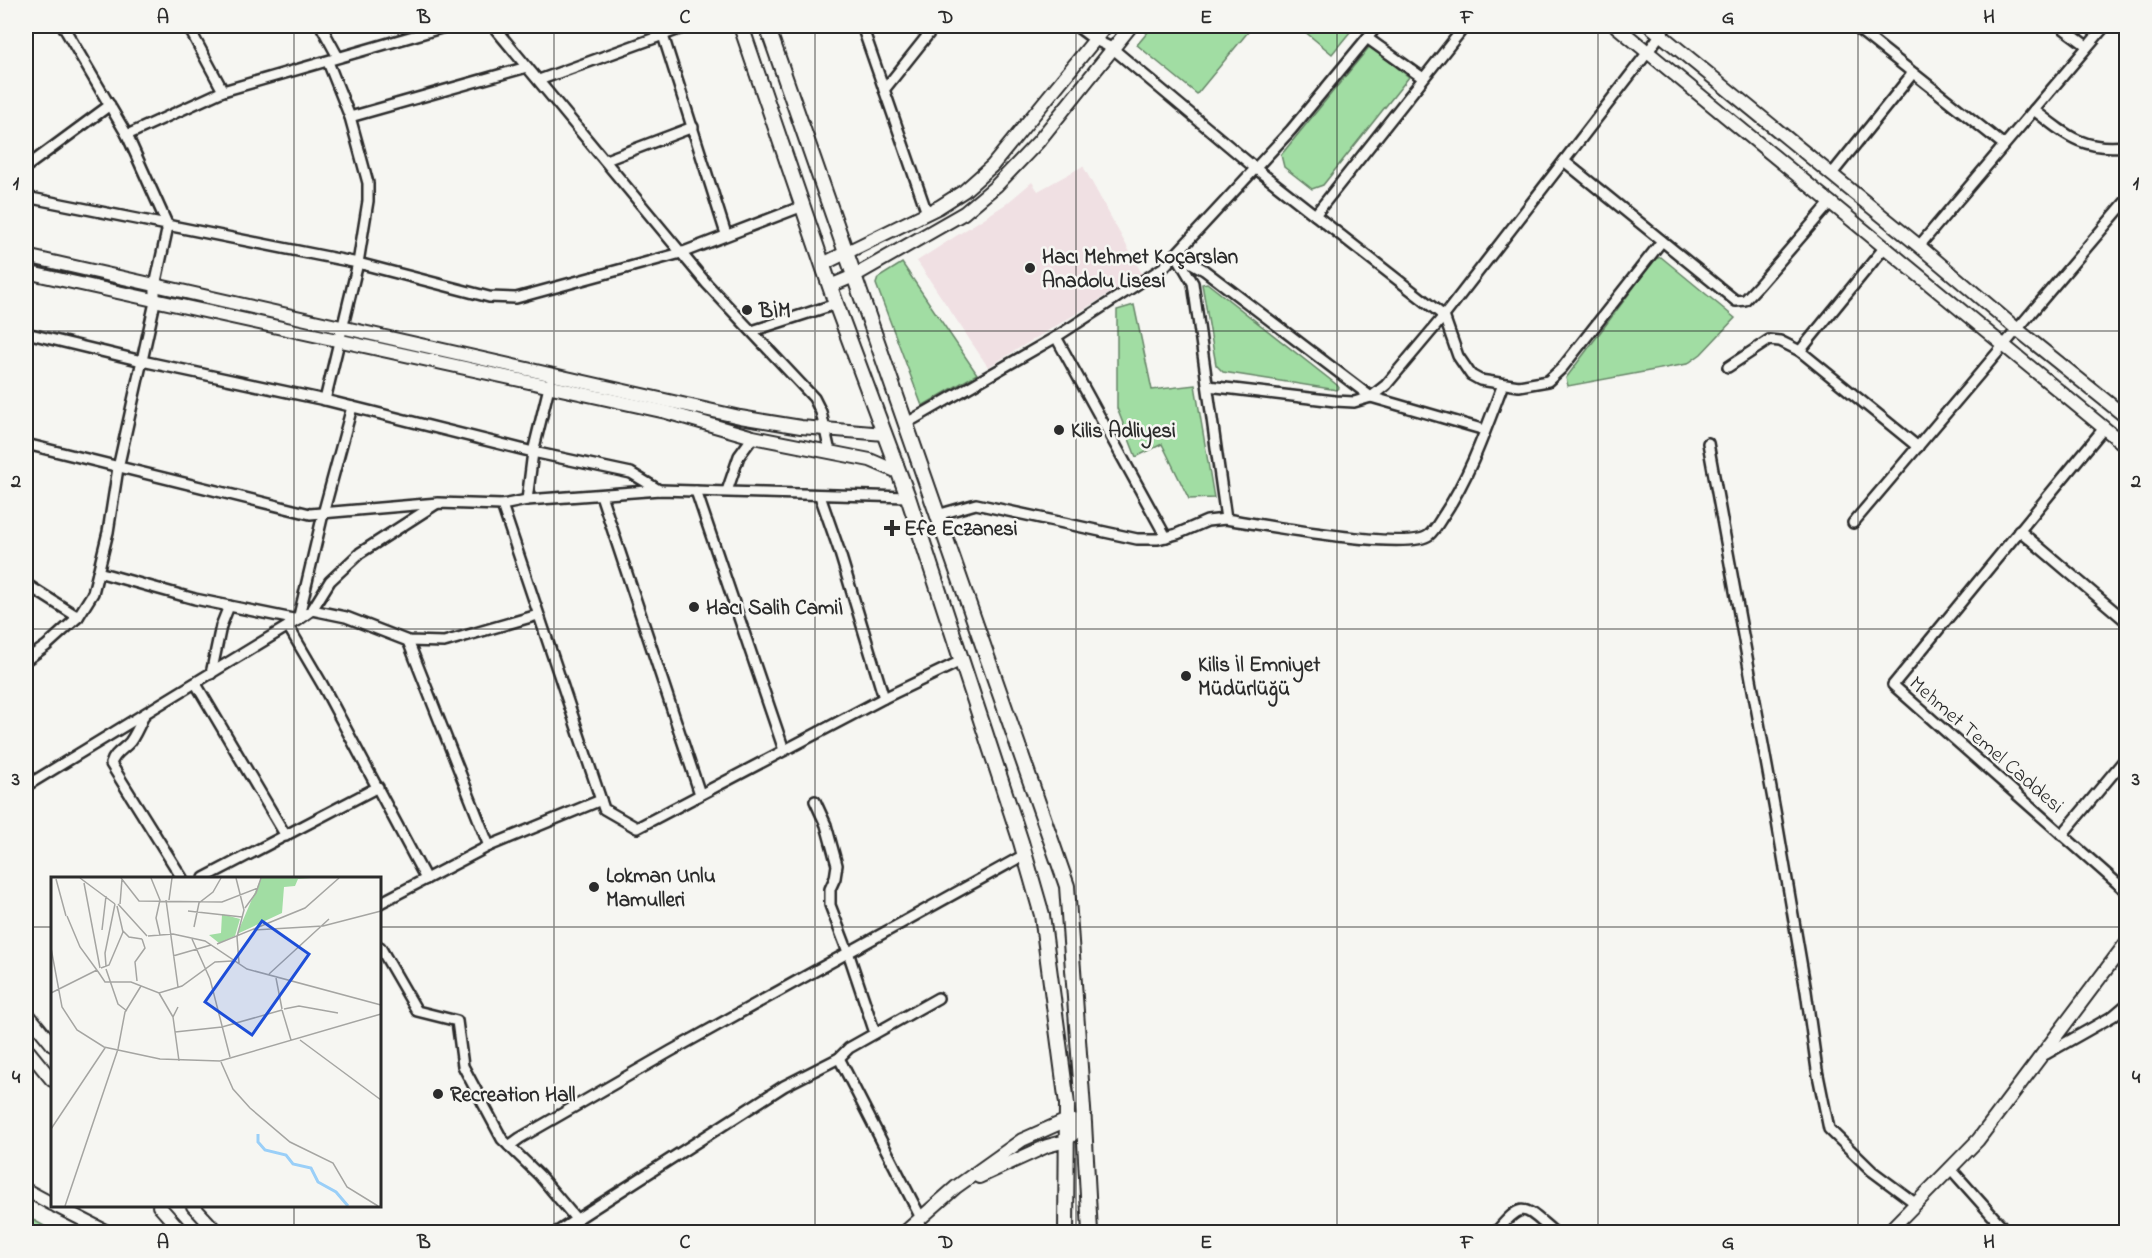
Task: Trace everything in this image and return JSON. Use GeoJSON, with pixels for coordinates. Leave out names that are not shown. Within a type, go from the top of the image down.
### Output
{"type":"FeatureCollection","features":[{"type":"Feature","properties":{"kind":"main road"},"geometry":{"type":"LineString","coordinates":[[741,26],[836,304],[908,497],[1042,915],[1067,1104],[1066,1233]]}},
{"type":"Feature","properties":{"kind":"main road"},"geometry":{"type":"LineString","coordinates":[[766,26],[1067,886],[1090,1233]]}},
{"type":"Feature","properties":{"kind":"street"},"geometry":{"type":"LineString","coordinates":[[26,660],[46,646],[78,617],[93,593],[108,532],[118,468],[155,302],[155,286],[168,226],[128,135],[63,26]]}},
{"type":"Feature","properties":{"kind":"street"},"geometry":{"type":"LineString","coordinates":[[188,26],[223,91]]}},
{"type":"Feature","properties":{"kind":"street"},"geometry":{"type":"LineString","coordinates":[[321,26],[338,57]]}},
{"type":"Feature","properties":{"kind":"street"},"geometry":{"type":"LineString","coordinates":[[128,135],[223,91],[328,62],[433,28],[448,26]]}},
{"type":"Feature","properties":{"kind":"street"},"geometry":{"type":"LineString","coordinates":[[493,26],[707,284],[814,398],[821,412],[830,452]]}},
{"type":"Feature","properties":{"kind":"street"},"geometry":{"type":"LineString","coordinates":[[539,80],[662,30],[688,26]]}},
{"type":"Feature","properties":{"kind":"street"},"geometry":{"type":"LineString","coordinates":[[862,26],[927,213]]}},
{"type":"Feature","properties":{"kind":"street"},"geometry":{"type":"LineString","coordinates":[[884,90],[935,26]]}},
{"type":"Feature","properties":{"kind":"street"},"geometry":{"type":"LineString","coordinates":[[1076,26],[1095,40],[1112,48],[1255,168],[1444,316],[1458,356],[1471,375],[1480,380],[1519,386],[1548,381],[1562,368],[1662,241]]}},
{"type":"Feature","properties":{"kind":"street"},"geometry":{"type":"LineString","coordinates":[[823,264],[927,213],[964,191],[992,166],[1106,26]]}},
{"type":"Feature","properties":{"kind":"street"},"geometry":{"type":"LineString","coordinates":[[830,286],[854,276],[964,213],[996,186],[1038,142],[1131,26]]}},
{"type":"Feature","properties":{"kind":"street"},"geometry":{"type":"LineString","coordinates":[[905,424],[1056,337],[1164,267],[1291,130],[1377,26]]}},
{"type":"Feature","properties":{"kind":"street"},"geometry":{"type":"LineString","coordinates":[[1315,214],[1466,26]]}},
{"type":"Feature","properties":{"kind":"street"},"geometry":{"type":"LineString","coordinates":[[1616,26],[2127,446]]}},
{"type":"Feature","properties":{"kind":"street"},"geometry":{"type":"LineString","coordinates":[[1854,26],[2004,145]]}},
{"type":"Feature","properties":{"kind":"street"},"geometry":{"type":"LineString","coordinates":[[2060,26],[2087,46]]}},
{"type":"Feature","properties":{"kind":"street"},"geometry":{"type":"LineString","coordinates":[[1919,246],[2105,26]]}},
{"type":"Feature","properties":{"kind":"street"},"geometry":{"type":"LineString","coordinates":[[1209,386],[1335,401],[1354,402],[1371,397],[1386,385],[1444,316],[1647,52],[1658,28],[1831,175],[2127,417]]}},
{"type":"Feature","properties":{"kind":"street"},"geometry":{"type":"LineString","coordinates":[[662,30],[726,234]]}},
{"type":"Feature","properties":{"kind":"street"},"geometry":{"type":"LineString","coordinates":[[1367,38],[1423,78]]}},
{"type":"Feature","properties":{"kind":"street"},"geometry":{"type":"LineString","coordinates":[[325,400],[358,263],[368,201],[368,183],[350,117],[328,62]]}},
{"type":"Feature","properties":{"kind":"street"},"geometry":{"type":"LineString","coordinates":[[350,117],[527,67]]}},
{"type":"Feature","properties":{"kind":"street"},"geometry":{"type":"LineString","coordinates":[[1831,175],[1913,73]]}},
{"type":"Feature","properties":{"kind":"street"},"geometry":{"type":"LineString","coordinates":[[27,163],[110,105]]}},
{"type":"Feature","properties":{"kind":"street"},"geometry":{"type":"LineString","coordinates":[[2034,110],[2076,141],[2089,145],[2127,146]]}},
{"type":"Feature","properties":{"kind":"street"},"geometry":{"type":"LineString","coordinates":[[606,160],[693,127]]}},
{"type":"Feature","properties":{"kind":"street"},"geometry":{"type":"LineString","coordinates":[[1564,161],[1736,301],[1745,300],[1831,202]]}},
{"type":"Feature","properties":{"kind":"street"},"geometry":{"type":"LineString","coordinates":[[26,197],[358,263],[489,297],[516,298],[681,253],[803,206]]}},
{"type":"Feature","properties":{"kind":"street"},"geometry":{"type":"LineString","coordinates":[[1853,524],[2127,201]]}},
{"type":"Feature","properties":{"kind":"street"},"geometry":{"type":"LineString","coordinates":[[1800,351],[1884,248]]}},
{"type":"Feature","properties":{"kind":"street"},"geometry":{"type":"LineString","coordinates":[[1176,254],[1193,283],[1226,519]]}},
{"type":"Feature","properties":{"kind":"street"},"geometry":{"type":"LineString","coordinates":[[1176,254],[1204,270],[1371,397],[1485,430]]}},
{"type":"Feature","properties":{"kind":"street"},"geometry":{"type":"LineString","coordinates":[[26,256],[342,326],[753,437],[870,460],[898,472]]}},
{"type":"Feature","properties":{"kind":"street"},"geometry":{"type":"LineString","coordinates":[[26,272],[338,341],[740,417],[825,430],[884,434]]}},
{"type":"Feature","properties":{"kind":"street"},"geometry":{"type":"LineString","coordinates":[[752,331],[836,304]]}},
{"type":"Feature","properties":{"kind":"street"},"geometry":{"type":"LineString","coordinates":[[26,333],[142,361],[325,400],[533,452],[631,473],[660,490]]}},
{"type":"Feature","properties":{"kind":"street"},"geometry":{"type":"LineString","coordinates":[[1056,337],[1166,537]]}},
{"type":"Feature","properties":{"kind":"street"},"geometry":{"type":"LineString","coordinates":[[1728,367],[1756,346],[1769,340],[1780,342],[1800,351],[1918,447]]}},
{"type":"Feature","properties":{"kind":"street"},"geometry":{"type":"LineString","coordinates":[[527,500],[533,452],[551,381]]}},
{"type":"Feature","properties":{"kind":"street"},"geometry":{"type":"LineString","coordinates":[[937,515],[976,504],[1137,539],[1158,539],[1208,521],[1226,519],[1340,536],[1406,541],[1422,539],[1430,534],[1459,492],[1503,384]]}},
{"type":"Feature","properties":{"kind":"street"},"geometry":{"type":"LineString","coordinates":[[298,620],[322,514],[352,407]]}},
{"type":"Feature","properties":{"kind":"street"},"geometry":{"type":"LineString","coordinates":[[2104,428],[2019,530],[2127,621]]}},
{"type":"Feature","properties":{"kind":"street"},"geometry":{"type":"LineString","coordinates":[[727,491],[739,456],[753,437]]}},
{"type":"Feature","properties":{"kind":"street"},"geometry":{"type":"LineString","coordinates":[[1708,443],[1776,816],[1817,1070],[1829,1130],[1872,1171],[1915,1203]]}},
{"type":"Feature","properties":{"kind":"street"},"geometry":{"type":"LineString","coordinates":[[26,444],[310,514],[438,503],[502,505],[527,500],[660,490],[908,497]]}},
{"type":"Feature","properties":{"kind":"street"},"geometry":{"type":"LineString","coordinates":[[696,491],[784,750]]}},
{"type":"Feature","properties":{"kind":"street"},"geometry":{"type":"LineString","coordinates":[[601,495],[700,794]]}},
{"type":"Feature","properties":{"kind":"street"},"geometry":{"type":"LineString","coordinates":[[820,496],[839,550],[884,698]]}},
{"type":"Feature","properties":{"kind":"street"},"geometry":{"type":"LineString","coordinates":[[26,786],[298,620],[312,610],[330,581],[360,553],[438,503]]}},
{"type":"Feature","properties":{"kind":"street"},"geometry":{"type":"LineString","coordinates":[[502,505],[604,809],[637,828],[884,698],[961,661]]}},
{"type":"Feature","properties":{"kind":"street","name":"Mehmet Temel Caddesi"},"geometry":{"type":"LineString","coordinates":[[2019,530],[1893,685],[2127,891]]}},
{"type":"Feature","properties":{"kind":"street"},"geometry":{"type":"LineString","coordinates":[[98,572],[195,599],[298,620]]}},
{"type":"Feature","properties":{"kind":"street"},"geometry":{"type":"LineString","coordinates":[[28,589],[78,617]]}},
{"type":"Feature","properties":{"kind":"street"},"geometry":{"type":"LineString","coordinates":[[211,674],[221,626],[228,606]]}},
{"type":"Feature","properties":{"kind":"street"},"geometry":{"type":"LineString","coordinates":[[312,610],[346,617],[408,641],[444,642],[538,615]]}},
{"type":"Feature","properties":{"kind":"street"},"geometry":{"type":"LineString","coordinates":[[288,626],[322,684],[426,879]]}},
{"type":"Feature","properties":{"kind":"street"},"geometry":{"type":"LineString","coordinates":[[408,641],[489,846]]}},
{"type":"Feature","properties":{"kind":"street"},"geometry":{"type":"LineString","coordinates":[[196,684],[286,836]]}},
{"type":"Feature","properties":{"kind":"street"},"geometry":{"type":"LineString","coordinates":[[144,716],[134,736],[113,757],[111,764],[181,877]]}},
{"type":"Feature","properties":{"kind":"street"},"geometry":{"type":"LineString","coordinates":[[2062,835],[2127,758]]}},
{"type":"Feature","properties":{"kind":"street"},"geometry":{"type":"LineString","coordinates":[[208,877],[378,787]]}},
{"type":"Feature","properties":{"kind":"street"},"geometry":{"type":"LineString","coordinates":[[381,902],[489,846],[601,800]]}},
{"type":"Feature","properties":{"kind":"street"},"geometry":{"type":"LineString","coordinates":[[815,801],[826,825],[836,860],[837,871],[830,889],[829,900],[875,1033]]}},
{"type":"Feature","properties":{"kind":"street"},"geometry":{"type":"LineString","coordinates":[[510,1146],[520,1138],[671,1051],[1024,855]]}},
{"type":"Feature","properties":{"kind":"street"},"geometry":{"type":"LineString","coordinates":[[1888,1233],[1978,1140],[2108,965],[2127,943]]}},
{"type":"Feature","properties":{"kind":"street"},"geometry":{"type":"LineString","coordinates":[[381,949],[417,1011],[457,1021],[463,1066],[502,1139],[539,1175],[577,1220]]}},
{"type":"Feature","properties":{"kind":"street"},"geometry":{"type":"LineString","coordinates":[[2108,965],[2127,951]]}},
{"type":"Feature","properties":{"kind":"street"},"geometry":{"type":"LineString","coordinates":[[557,1233],[784,1086],[839,1058],[849,1048],[938,998]]}},
{"type":"Feature","properties":{"kind":"street"},"geometry":{"type":"LineString","coordinates":[[2041,1056],[2113,1016],[2127,1005]]}},
{"type":"Feature","properties":{"kind":"street"},"geometry":{"type":"LineString","coordinates":[[26,1012],[51,1043]]}},
{"type":"Feature","properties":{"kind":"street"},"geometry":{"type":"LineString","coordinates":[[26,1048],[51,1079]]}},
{"type":"Feature","properties":{"kind":"street"},"geometry":{"type":"LineString","coordinates":[[839,1058],[921,1218]]}},
{"type":"Feature","properties":{"kind":"street"},"geometry":{"type":"LineString","coordinates":[[905,1233],[956,1187],[1022,1140],[1066,1120],[1084,1123]]}},
{"type":"Feature","properties":{"kind":"street"},"geometry":{"type":"LineString","coordinates":[[956,1187],[1047,1146],[1066,1141],[1084,1123]]}},
{"type":"Feature","properties":{"kind":"street"},"geometry":{"type":"LineString","coordinates":[[1950,1168],[2007,1233]]}},
{"type":"Feature","properties":{"kind":"street"},"geometry":{"type":"LineString","coordinates":[[26,1190],[51,1203]]}},
{"type":"Feature","properties":{"kind":"street"},"geometry":{"type":"LineString","coordinates":[[58,1207],[107,1233]]}},
{"type":"Feature","properties":{"kind":"street"},"geometry":{"type":"LineString","coordinates":[[160,1207],[182,1233]]}},
{"type":"Feature","properties":{"kind":"street"},"geometry":{"type":"LineString","coordinates":[[195,1207],[217,1233]]}},
{"type":"Feature","properties":{"kind":"street"},"geometry":{"type":"LineString","coordinates":[[1496,1233],[1512,1214],[1520,1209],[1527,1210],[1554,1233]]}},
{"type":"Feature","properties":{"kind":"shaded area","name":"Hacı Mehmet Koçarslan Anadolu Lisesi"},"geometry":{"type":"Polygon","coordinates":[[[1083,166],[1142,274],[988,367],[917,261],[1006,204],[1032,182],[1038,191],[1083,166]]]}},
{"type":"Feature","properties":{"kind":"green space"},"geometry":{"type":"Polygon","coordinates":[[[1153,26],[1253,26],[1197,94],[1137,45],[1153,26]]]}},
{"type":"Feature","properties":{"kind":"green space"},"geometry":{"type":"Polygon","coordinates":[[[1298,26],[1355,26],[1332,54],[1298,26]]]}},
{"type":"Feature","properties":{"kind":"green space"},"geometry":{"type":"Polygon","coordinates":[[[1370,46],[1409,77],[1323,185],[1312,189],[1284,167],[1281,155],[1370,46]]]}},
{"type":"Feature","properties":{"kind":"green space"},"geometry":{"type":"Polygon","coordinates":[[[1661,257],[1735,318],[1701,354],[1687,364],[1568,386],[1566,378],[1655,259],[1661,257]]]}},
{"type":"Feature","properties":{"kind":"green space"},"geometry":{"type":"Polygon","coordinates":[[[902,263],[977,374],[922,406],[876,284],[878,278],[902,263]]]}},
{"type":"Feature","properties":{"kind":"green space"},"geometry":{"type":"Polygon","coordinates":[[[1207,283],[1339,388],[1337,390],[1223,372],[1216,365],[1202,284],[1207,283]]]}},
{"type":"Feature","properties":{"kind":"green space"},"geometry":{"type":"Polygon","coordinates":[[[1134,305],[1152,390],[1195,385],[1214,498],[1189,499],[1162,444],[1136,457],[1117,408],[1117,310],[1134,305]]]}},
{"type":"Feature","properties":{"kind":"green space"},"geometry":{"type":"Polygon","coordinates":[[[26,1216],[55,1232],[26,1232],[26,1216]]]}},
{"type":"Feature","properties":{"kind":"place","name":"Hacı Mehmet Koçarslan Anadolu Lisesi"},"geometry":{"type":"Point","coordinates":[1030,268]}},
{"type":"Feature","properties":{"kind":"place","name":"BİM"},"geometry":{"type":"Point","coordinates":[747,310]}},
{"type":"Feature","properties":{"kind":"place","name":"Kilis Adliyesi"},"geometry":{"type":"Point","coordinates":[1059,430]}},
{"type":"Feature","properties":{"kind":"place","name":"Efe Eczanesi"},"geometry":{"type":"Point","coordinates":[892,528]}},
{"type":"Feature","properties":{"kind":"place","name":"Hacı Salih Camiİ"},"geometry":{"type":"Point","coordinates":[694,607]}},
{"type":"Feature","properties":{"kind":"place","name":"Kilis İl Emniyet Müdürlüğü"},"geometry":{"type":"Point","coordinates":[1186,676]}},
{"type":"Feature","properties":{"kind":"place","name":"Lokman Unlu Mamulleri"},"geometry":{"type":"Point","coordinates":[594,887]}},
{"type":"Feature","properties":{"kind":"place","name":"Recreation Hall"},"geometry":{"type":"Point","coordinates":[438,1094]}}]}
